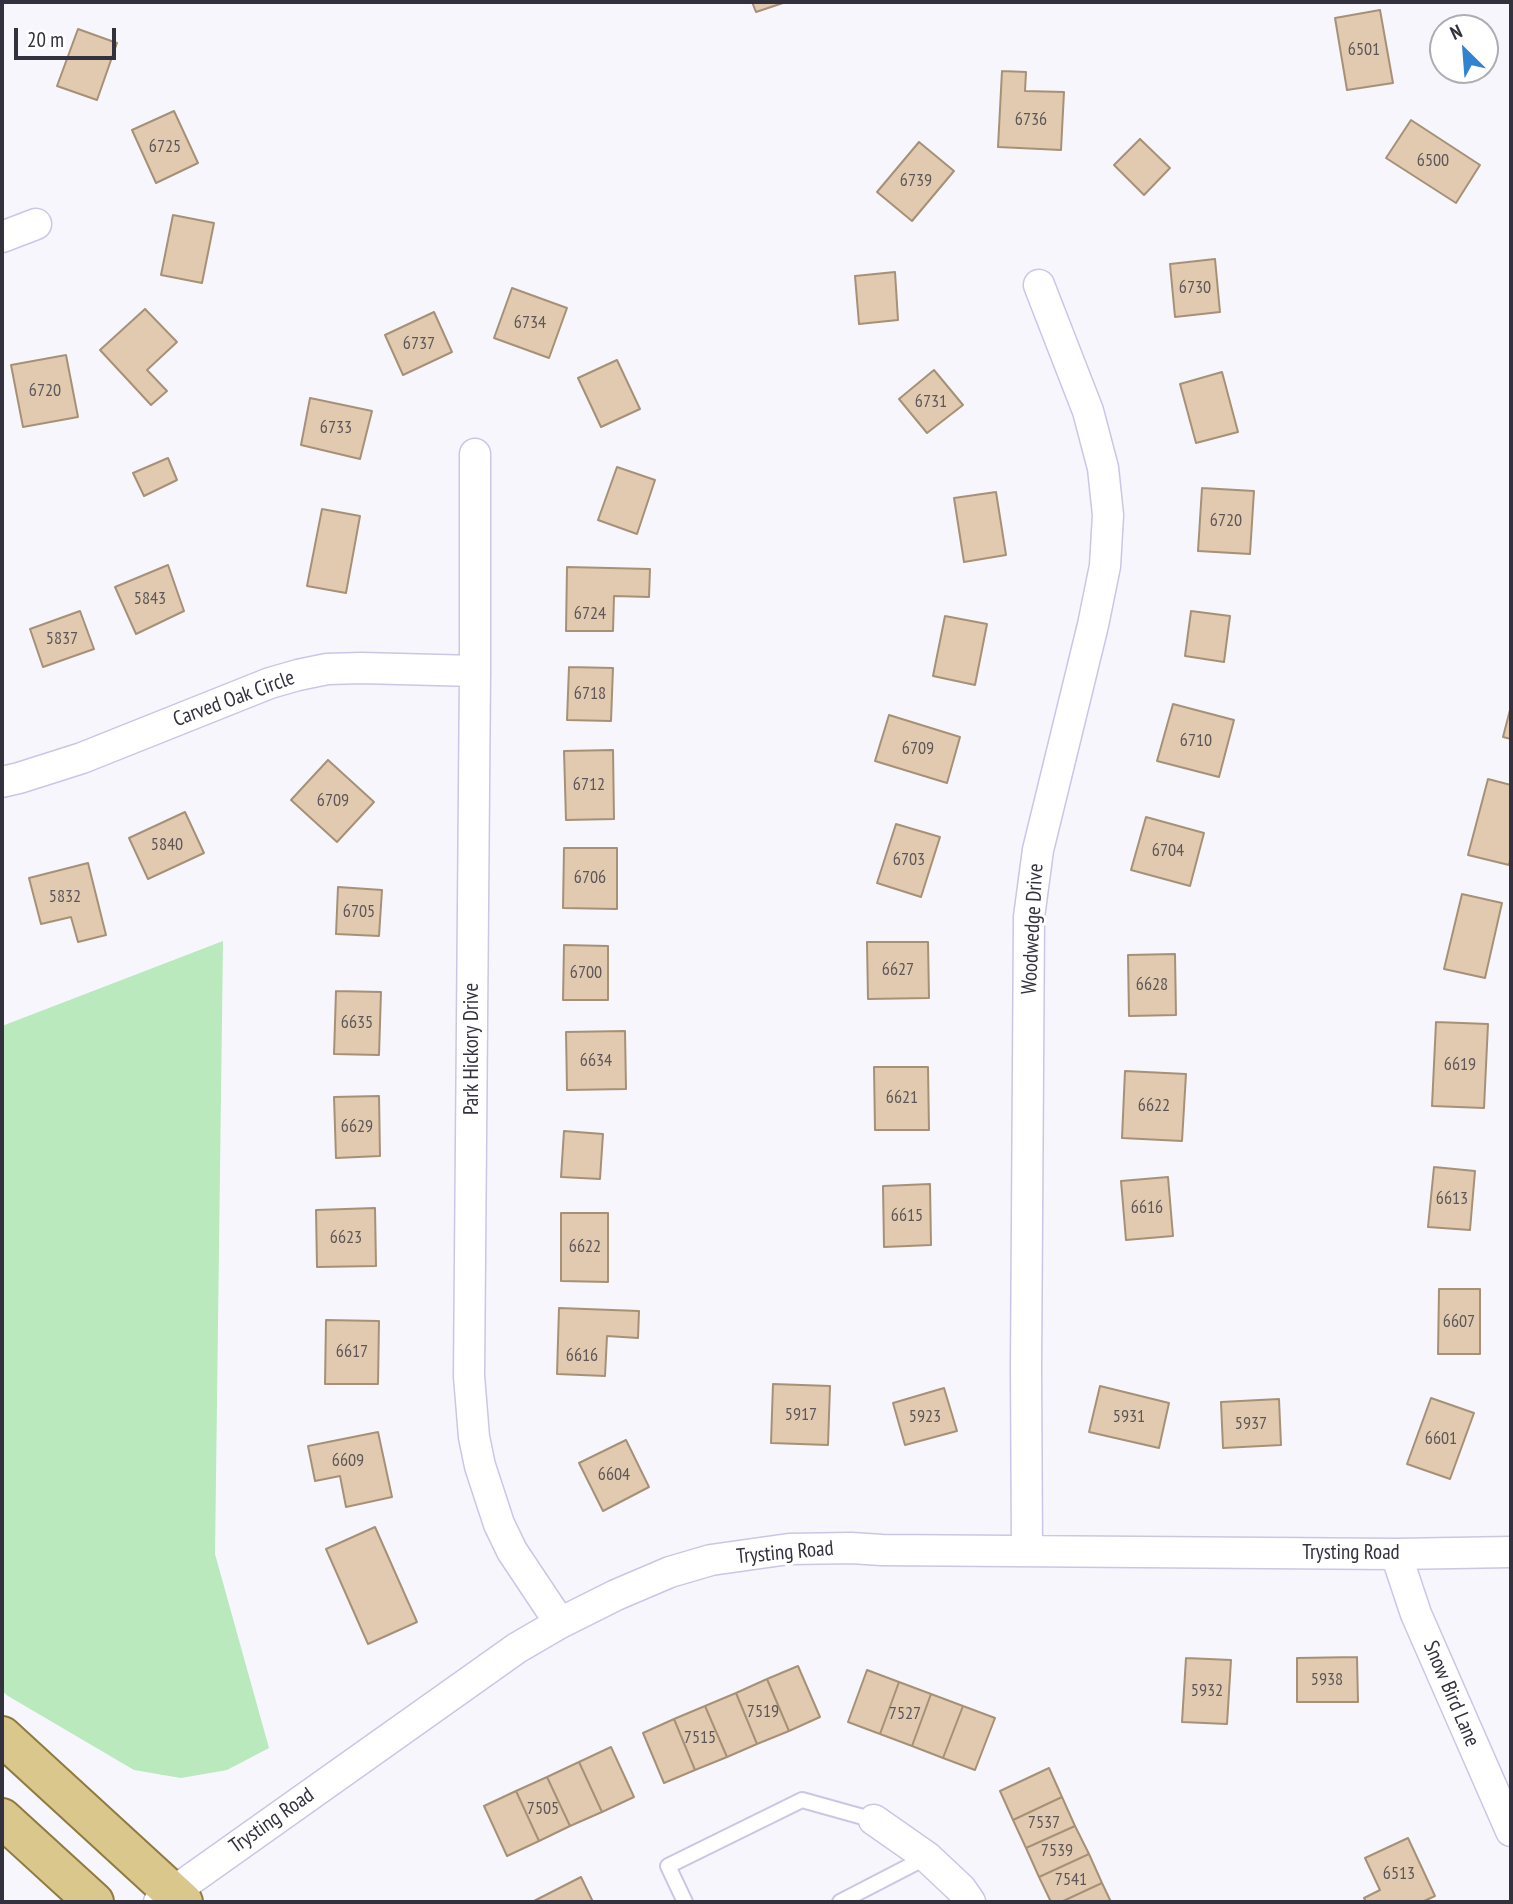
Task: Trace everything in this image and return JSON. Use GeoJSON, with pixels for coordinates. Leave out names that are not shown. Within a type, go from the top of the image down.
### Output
{"type":"FeatureCollection","features":[{"type":"Feature","properties":{"kind":"main road"},"geometry":{"type":"LineString","coordinates":[[2,1736],[172,1899]]}},
{"type":"Feature","properties":{"kind":"main road"},"geometry":{"type":"LineString","coordinates":[[2,1818],[94,1902]]}},
{"type":"Feature","properties":{"kind":"street"},"geometry":{"type":"LineString","coordinates":[[2,237],[36,224]]}},
{"type":"Feature","properties":{"kind":"street","name":"Woodwedge Drive"},"geometry":{"type":"LineString","coordinates":[[1027,1550],[1029,917],[1038,850],[1093,625],[1104,566],[1108,514],[1103,468],[1088,411],[1039,285]]}},
{"type":"Feature","properties":{"kind":"street","name":"Park Hickory Drive"},"geometry":{"type":"LineString","coordinates":[[475,454],[469,1377],[474,1437],[480,1466],[499,1524],[512,1551],[560,1623]]}},
{"type":"Feature","properties":{"kind":"street","name":"Carved Oak Circle"},"geometry":{"type":"LineString","coordinates":[[2,782],[82,758],[271,683],[298,675],[327,669],[362,668],[475,671]]}},
{"type":"Feature","properties":{"kind":"street","name":"Trysting Road"},"geometry":{"type":"LineString","coordinates":[[172,1899],[517,1648],[616,1595],[670,1572],[712,1560],[789,1549],[1396,1554],[1511,1552]]}},
{"type":"Feature","properties":{"kind":"street","name":"Snow Bird Lane"},"geometry":{"type":"LineString","coordinates":[[1396,1554],[1416,1614],[1511,1831]]}},
{"type":"Feature","properties":{"kind":"street"},"geometry":{"type":"LineString","coordinates":[[874,1820],[927,1857],[961,1889],[970,1902]]}},
{"type":"Feature","properties":{"kind":"lane"},"geometry":{"type":"LineString","coordinates":[[685,1902],[668,1866],[802,1800],[874,1820]]}},
{"type":"Feature","properties":{"kind":"lane"},"geometry":{"type":"LineString","coordinates":[[840,1902],[927,1857]]}},
{"type":"Feature","properties":{"kind":"green space"},"geometry":{"type":"Polygon","coordinates":[[[223,941],[215,1554],[269,1748],[227,1770],[181,1778],[134,1770],[2,1691],[2,1026],[223,941]]]}},
{"type":"Feature","properties":{"kind":"building"},"geometry":{"type":"Polygon","coordinates":[[[752,2],[786,2],[756,12],[752,2]]]}},
{"type":"Feature","properties":{"kind":"building"},"geometry":{"type":"Polygon","coordinates":[[[1380,10],[1393,83],[1347,90],[1335,18],[1380,10]]]}},
{"type":"Feature","properties":{"kind":"building"},"geometry":{"type":"Polygon","coordinates":[[[78,29],[117,43],[97,100],[57,86],[78,29]]]}},
{"type":"Feature","properties":{"kind":"building"},"geometry":{"type":"Polygon","coordinates":[[[1002,71],[1026,72],[1025,91],[1064,92],[1061,150],[998,147],[1002,71]]]}},
{"type":"Feature","properties":{"kind":"building"},"geometry":{"type":"Polygon","coordinates":[[[174,111],[198,163],[156,183],[132,130],[174,111]]]}},
{"type":"Feature","properties":{"kind":"building"},"geometry":{"type":"Polygon","coordinates":[[[1411,120],[1480,165],[1456,203],[1386,158],[1411,120]]]}},
{"type":"Feature","properties":{"kind":"building"},"geometry":{"type":"Polygon","coordinates":[[[1140,139],[1170,168],[1144,195],[1114,165],[1140,139]]]}},
{"type":"Feature","properties":{"kind":"building"},"geometry":{"type":"Polygon","coordinates":[[[919,142],[954,171],[912,221],[877,192],[919,142]]]}},
{"type":"Feature","properties":{"kind":"building"},"geometry":{"type":"Polygon","coordinates":[[[173,215],[214,223],[202,283],[161,275],[173,215]]]}},
{"type":"Feature","properties":{"kind":"building"},"geometry":{"type":"Polygon","coordinates":[[[1215,259],[1220,312],[1175,317],[1170,264],[1215,259]]]}},
{"type":"Feature","properties":{"kind":"building"},"geometry":{"type":"Polygon","coordinates":[[[895,272],[898,320],[859,324],[855,276],[895,272]]]}},
{"type":"Feature","properties":{"kind":"building"},"geometry":{"type":"Polygon","coordinates":[[[512,288],[567,308],[549,358],[494,338],[512,288]]]}},
{"type":"Feature","properties":{"kind":"building"},"geometry":{"type":"Polygon","coordinates":[[[145,309],[177,342],[147,370],[167,391],[151,405],[100,350],[145,309]]]}},
{"type":"Feature","properties":{"kind":"building"},"geometry":{"type":"Polygon","coordinates":[[[434,312],[452,352],[403,375],[385,335],[434,312]]]}},
{"type":"Feature","properties":{"kind":"building"},"geometry":{"type":"Polygon","coordinates":[[[66,355],[78,417],[23,427],[11,365],[66,355]]]}},
{"type":"Feature","properties":{"kind":"building"},"geometry":{"type":"Polygon","coordinates":[[[617,360],[640,409],[601,427],[578,378],[617,360]]]}},
{"type":"Feature","properties":{"kind":"building"},"geometry":{"type":"Polygon","coordinates":[[[934,370],[963,405],[927,433],[899,399],[934,370]]]}},
{"type":"Feature","properties":{"kind":"building"},"geometry":{"type":"Polygon","coordinates":[[[1222,372],[1238,432],[1196,443],[1180,384],[1222,372]]]}},
{"type":"Feature","properties":{"kind":"building"},"geometry":{"type":"Polygon","coordinates":[[[310,398],[372,411],[360,459],[301,445],[310,398]]]}},
{"type":"Feature","properties":{"kind":"building"},"geometry":{"type":"Polygon","coordinates":[[[168,458],[177,480],[144,496],[133,473],[168,458]]]}},
{"type":"Feature","properties":{"kind":"building"},"geometry":{"type":"Polygon","coordinates":[[[617,467],[655,480],[637,534],[598,520],[617,467]]]}},
{"type":"Feature","properties":{"kind":"building"},"geometry":{"type":"Polygon","coordinates":[[[1202,488],[1254,491],[1250,554],[1198,551],[1202,488]]]}},
{"type":"Feature","properties":{"kind":"building"},"geometry":{"type":"Polygon","coordinates":[[[996,492],[1006,555],[964,562],[954,498],[996,492]]]}},
{"type":"Feature","properties":{"kind":"building"},"geometry":{"type":"Polygon","coordinates":[[[322,509],[360,516],[346,593],[307,586],[322,509]]]}},
{"type":"Feature","properties":{"kind":"building"},"geometry":{"type":"Polygon","coordinates":[[[168,565],[184,611],[136,634],[115,587],[168,565]]]}},
{"type":"Feature","properties":{"kind":"building"},"geometry":{"type":"Polygon","coordinates":[[[567,567],[650,569],[649,597],[614,596],[613,631],[566,631],[567,567]]]}},
{"type":"Feature","properties":{"kind":"building"},"geometry":{"type":"Polygon","coordinates":[[[80,611],[94,649],[43,667],[30,629],[80,611]]]}},
{"type":"Feature","properties":{"kind":"building"},"geometry":{"type":"Polygon","coordinates":[[[1191,611],[1230,616],[1224,662],[1185,656],[1191,611]]]}},
{"type":"Feature","properties":{"kind":"building"},"geometry":{"type":"Polygon","coordinates":[[[945,616],[987,624],[975,685],[933,676],[945,616]]]}},
{"type":"Feature","properties":{"kind":"building"},"geometry":{"type":"Polygon","coordinates":[[[569,667],[613,668],[611,721],[567,720],[569,667]]]}},
{"type":"Feature","properties":{"kind":"building"},"geometry":{"type":"Polygon","coordinates":[[[1173,704],[1234,720],[1219,777],[1157,761],[1173,704]]]}},
{"type":"Feature","properties":{"kind":"building"},"geometry":{"type":"Polygon","coordinates":[[[1511,706],[1511,739],[1503,737],[1511,706]]]}},
{"type":"Feature","properties":{"kind":"building"},"geometry":{"type":"Polygon","coordinates":[[[889,715],[960,737],[947,783],[875,761],[889,715]]]}},
{"type":"Feature","properties":{"kind":"building"},"geometry":{"type":"Polygon","coordinates":[[[613,750],[614,819],[566,820],[564,751],[613,750]]]}},
{"type":"Feature","properties":{"kind":"building"},"geometry":{"type":"Polygon","coordinates":[[[328,760],[374,802],[337,842],[291,800],[328,760]]]}},
{"type":"Feature","properties":{"kind":"building"},"geometry":{"type":"Polygon","coordinates":[[[1488,779],[1511,785],[1509,865],[1468,855],[1488,779]]]}},
{"type":"Feature","properties":{"kind":"building"},"geometry":{"type":"Polygon","coordinates":[[[185,812],[204,853],[148,879],[129,838],[185,812]]]}},
{"type":"Feature","properties":{"kind":"building"},"geometry":{"type":"Polygon","coordinates":[[[1146,817],[1204,833],[1190,886],[1131,870],[1146,817]]]}},
{"type":"Feature","properties":{"kind":"building"},"geometry":{"type":"Polygon","coordinates":[[[896,824],[940,837],[921,897],[877,883],[896,824]]]}},
{"type":"Feature","properties":{"kind":"building"},"geometry":{"type":"Polygon","coordinates":[[[564,848],[617,848],[617,909],[563,908],[564,848]]]}},
{"type":"Feature","properties":{"kind":"building"},"geometry":{"type":"Polygon","coordinates":[[[88,863],[106,935],[78,942],[71,917],[41,924],[29,878],[88,863]]]}},
{"type":"Feature","properties":{"kind":"building"},"geometry":{"type":"Polygon","coordinates":[[[338,887],[382,890],[379,936],[336,934],[338,887]]]}},
{"type":"Feature","properties":{"kind":"building"},"geometry":{"type":"Polygon","coordinates":[[[1462,894],[1502,903],[1485,978],[1444,969],[1462,894]]]}},
{"type":"Feature","properties":{"kind":"building"},"geometry":{"type":"Polygon","coordinates":[[[867,942],[928,942],[929,998],[868,999],[867,942]]]}},
{"type":"Feature","properties":{"kind":"building"},"geometry":{"type":"Polygon","coordinates":[[[564,945],[608,946],[608,1000],[563,1000],[564,945]]]}},
{"type":"Feature","properties":{"kind":"building"},"geometry":{"type":"Polygon","coordinates":[[[1175,954],[1176,1015],[1129,1016],[1128,955],[1175,954]]]}},
{"type":"Feature","properties":{"kind":"building"},"geometry":{"type":"Polygon","coordinates":[[[336,991],[381,992],[379,1055],[334,1054],[336,991]]]}},
{"type":"Feature","properties":{"kind":"building"},"geometry":{"type":"Polygon","coordinates":[[[1436,1022],[1488,1024],[1484,1108],[1432,1106],[1436,1022]]]}},
{"type":"Feature","properties":{"kind":"building"},"geometry":{"type":"Polygon","coordinates":[[[625,1031],[626,1089],[567,1090],[566,1032],[625,1031]]]}},
{"type":"Feature","properties":{"kind":"building"},"geometry":{"type":"Polygon","coordinates":[[[874,1067],[928,1067],[929,1130],[875,1130],[874,1067]]]}},
{"type":"Feature","properties":{"kind":"building"},"geometry":{"type":"Polygon","coordinates":[[[1125,1071],[1186,1074],[1182,1141],[1122,1138],[1125,1071]]]}},
{"type":"Feature","properties":{"kind":"building"},"geometry":{"type":"Polygon","coordinates":[[[379,1096],[380,1156],[336,1158],[334,1097],[379,1096]]]}},
{"type":"Feature","properties":{"kind":"building"},"geometry":{"type":"Polygon","coordinates":[[[564,1131],[603,1134],[600,1179],[561,1177],[564,1131]]]}},
{"type":"Feature","properties":{"kind":"building"},"geometry":{"type":"Polygon","coordinates":[[[1434,1167],[1475,1171],[1470,1230],[1428,1227],[1434,1167]]]}},
{"type":"Feature","properties":{"kind":"building"},"geometry":{"type":"Polygon","coordinates":[[[1168,1177],[1173,1236],[1126,1240],[1121,1181],[1168,1177]]]}},
{"type":"Feature","properties":{"kind":"building"},"geometry":{"type":"Polygon","coordinates":[[[930,1184],[931,1245],[884,1247],[883,1186],[930,1184]]]}},
{"type":"Feature","properties":{"kind":"building"},"geometry":{"type":"Polygon","coordinates":[[[375,1208],[376,1266],[317,1267],[316,1210],[375,1208]]]}},
{"type":"Feature","properties":{"kind":"building"},"geometry":{"type":"Polygon","coordinates":[[[561,1213],[608,1213],[608,1282],[561,1281],[561,1213]]]}},
{"type":"Feature","properties":{"kind":"building"},"geometry":{"type":"Polygon","coordinates":[[[1439,1289],[1480,1289],[1480,1354],[1438,1354],[1439,1289]]]}},
{"type":"Feature","properties":{"kind":"building"},"geometry":{"type":"Polygon","coordinates":[[[559,1308],[639,1311],[638,1338],[607,1336],[605,1376],[557,1374],[559,1308]]]}},
{"type":"Feature","properties":{"kind":"building"},"geometry":{"type":"Polygon","coordinates":[[[326,1320],[379,1321],[378,1384],[325,1384],[326,1320]]]}},
{"type":"Feature","properties":{"kind":"building"},"geometry":{"type":"Polygon","coordinates":[[[773,1384],[830,1386],[828,1445],[771,1443],[773,1384]]]}},
{"type":"Feature","properties":{"kind":"building"},"geometry":{"type":"Polygon","coordinates":[[[1100,1386],[1169,1403],[1159,1448],[1089,1432],[1100,1386]]]}},
{"type":"Feature","properties":{"kind":"building"},"geometry":{"type":"Polygon","coordinates":[[[944,1388],[957,1431],[905,1445],[893,1403],[944,1388]]]}},
{"type":"Feature","properties":{"kind":"building"},"geometry":{"type":"Polygon","coordinates":[[[1431,1398],[1474,1413],[1450,1479],[1407,1464],[1431,1398]]]}},
{"type":"Feature","properties":{"kind":"building"},"geometry":{"type":"Polygon","coordinates":[[[1279,1399],[1281,1445],[1223,1448],[1221,1402],[1279,1399]]]}},
{"type":"Feature","properties":{"kind":"building"},"geometry":{"type":"Polygon","coordinates":[[[378,1432],[392,1497],[346,1507],[340,1476],[315,1481],[308,1446],[378,1432]]]}},
{"type":"Feature","properties":{"kind":"building"},"geometry":{"type":"Polygon","coordinates":[[[626,1440],[649,1487],[603,1511],[579,1463],[626,1440]]]}},
{"type":"Feature","properties":{"kind":"building"},"geometry":{"type":"Polygon","coordinates":[[[375,1527],[417,1622],[368,1644],[326,1549],[375,1527]]]}},
{"type":"Feature","properties":{"kind":"building"},"geometry":{"type":"Polygon","coordinates":[[[1357,1657],[1358,1702],[1297,1702],[1297,1658],[1357,1657]]]}},
{"type":"Feature","properties":{"kind":"building"},"geometry":{"type":"Polygon","coordinates":[[[1186,1658],[1231,1660],[1227,1724],[1182,1722],[1186,1658]]]}},
{"type":"Feature","properties":{"kind":"building"},"geometry":{"type":"Polygon","coordinates":[[[798,1666],[820,1717],[789,1731],[767,1679],[798,1666]]]}},
{"type":"Feature","properties":{"kind":"building"},"geometry":{"type":"Polygon","coordinates":[[[867,1670],[899,1682],[880,1734],[848,1722],[867,1670]]]}},
{"type":"Feature","properties":{"kind":"building"},"geometry":{"type":"Polygon","coordinates":[[[767,1679],[789,1731],[757,1744],[736,1693],[767,1679]]]}},
{"type":"Feature","properties":{"kind":"building"},"geometry":{"type":"Polygon","coordinates":[[[899,1682],[931,1694],[912,1746],[880,1734],[899,1682]]]}},
{"type":"Feature","properties":{"kind":"building"},"geometry":{"type":"Polygon","coordinates":[[[736,1693],[757,1744],[727,1757],[705,1706],[736,1693]]]}},
{"type":"Feature","properties":{"kind":"building"},"geometry":{"type":"Polygon","coordinates":[[[931,1694],[963,1706],[943,1758],[912,1746],[931,1694]]]}},
{"type":"Feature","properties":{"kind":"building"},"geometry":{"type":"Polygon","coordinates":[[[705,1706],[727,1757],[695,1770],[674,1719],[705,1706]]]}},
{"type":"Feature","properties":{"kind":"building"},"geometry":{"type":"Polygon","coordinates":[[[963,1706],[995,1718],[975,1770],[943,1758],[963,1706]]]}},
{"type":"Feature","properties":{"kind":"building"},"geometry":{"type":"Polygon","coordinates":[[[674,1719],[695,1770],[664,1783],[643,1733],[674,1719]]]}},
{"type":"Feature","properties":{"kind":"building"},"geometry":{"type":"Polygon","coordinates":[[[611,1747],[634,1797],[602,1812],[579,1762],[611,1747]]]}},
{"type":"Feature","properties":{"kind":"building"},"geometry":{"type":"Polygon","coordinates":[[[579,1762],[602,1812],[570,1826],[547,1777],[579,1762]]]}},
{"type":"Feature","properties":{"kind":"building"},"geometry":{"type":"Polygon","coordinates":[[[1049,1768],[1062,1797],[1013,1820],[1000,1791],[1049,1768]]]}},
{"type":"Feature","properties":{"kind":"building"},"geometry":{"type":"Polygon","coordinates":[[[547,1777],[570,1826],[539,1841],[516,1791],[547,1777]]]}},
{"type":"Feature","properties":{"kind":"building"},"geometry":{"type":"Polygon","coordinates":[[[516,1791],[539,1841],[507,1856],[484,1806],[516,1791]]]}},
{"type":"Feature","properties":{"kind":"building"},"geometry":{"type":"Polygon","coordinates":[[[1062,1797],[1075,1826],[1026,1848],[1013,1820],[1062,1797]]]}},
{"type":"Feature","properties":{"kind":"building"},"geometry":{"type":"Polygon","coordinates":[[[1075,1826],[1089,1854],[1039,1877],[1026,1848],[1075,1826]]]}},
{"type":"Feature","properties":{"kind":"building"},"geometry":{"type":"Polygon","coordinates":[[[1408,1838],[1435,1896],[1422,1902],[1366,1902],[1364,1898],[1380,1890],[1365,1858],[1408,1838]]]}},
{"type":"Feature","properties":{"kind":"building"},"geometry":{"type":"Polygon","coordinates":[[[1089,1854],[1102,1883],[1061,1902],[1051,1902],[1039,1877],[1089,1854]]]}},
{"type":"Feature","properties":{"kind":"building"},"geometry":{"type":"Polygon","coordinates":[[[581,1877],[593,1902],[532,1902],[581,1877]]]}},
{"type":"Feature","properties":{"kind":"building"},"geometry":{"type":"Polygon","coordinates":[[[1102,1883],[1111,1902],[1061,1902],[1102,1883]]]}}]}
